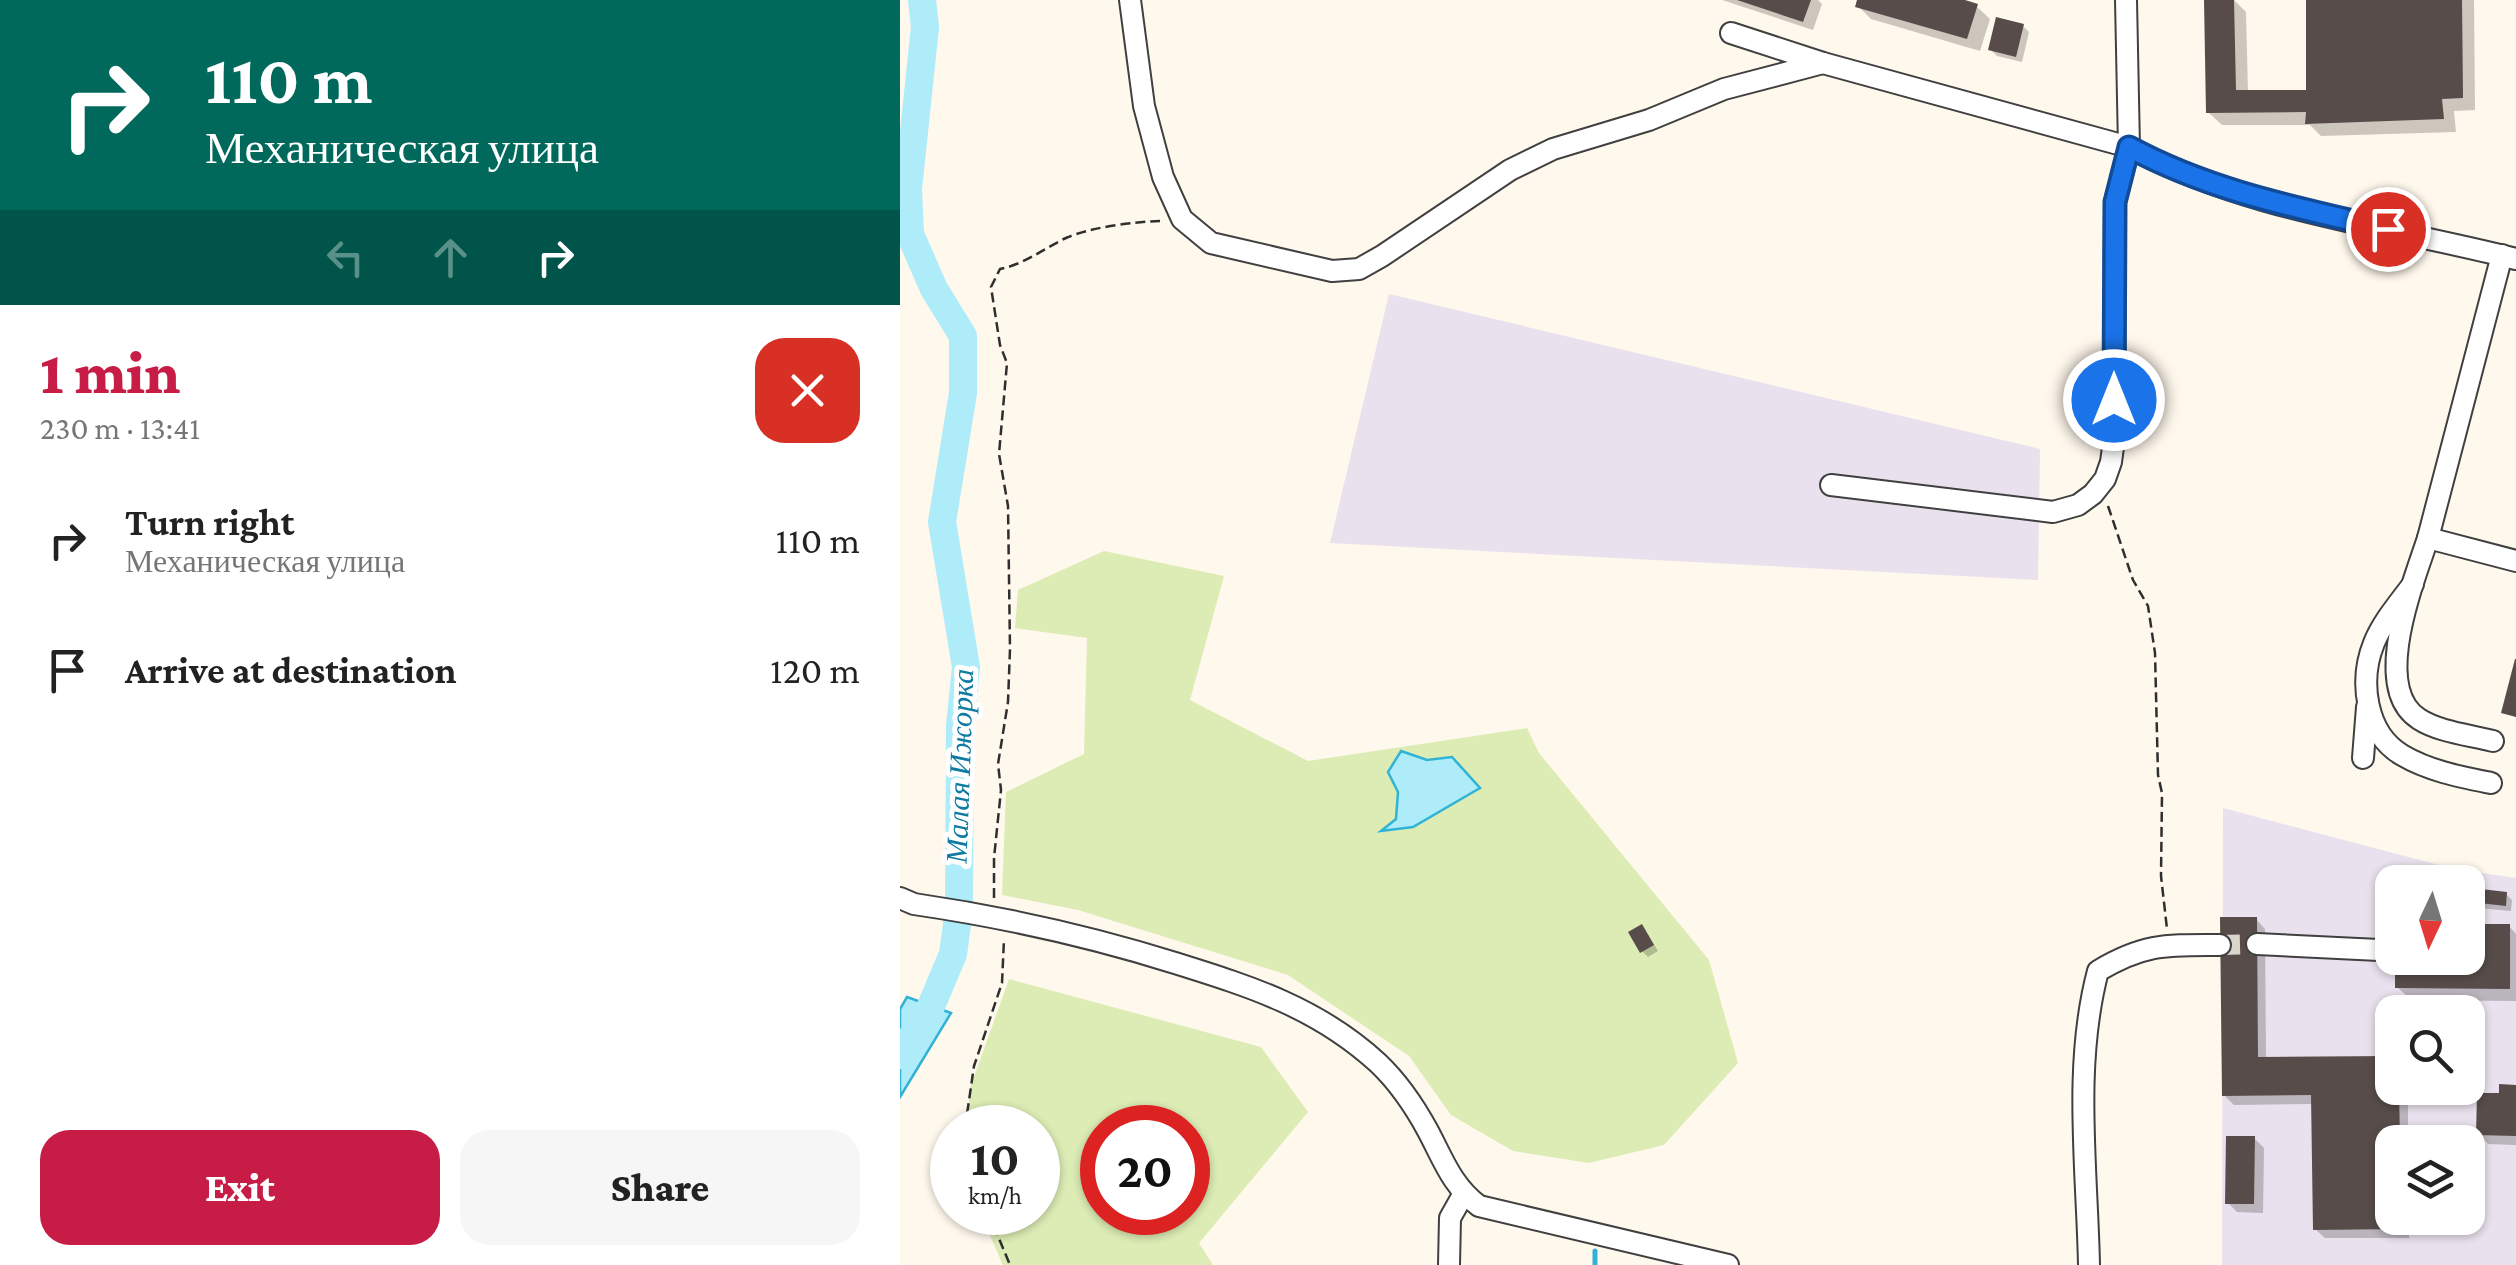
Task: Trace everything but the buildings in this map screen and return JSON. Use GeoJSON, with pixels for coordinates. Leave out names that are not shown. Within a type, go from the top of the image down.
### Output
{"type":"FeatureCollection","features":[{"type":"Feature","properties":{"kind":"street"},"geometry":{"type":"LineString","coordinates":[[1130,0],[1144,106],[1163,177],[1182,219],[1211,243],[1332,271],[1359,269],[1510,170],[1552,150],[1649,120],[1724,90],[1822,63]]}},
{"type":"Feature","properties":{"kind":"street"},"geometry":{"type":"LineString","coordinates":[[1832,485],[2053,512],[2078,504],[2105,479],[2114,440],[2115,202],[2129,147],[2126,0]]}},
{"type":"Feature","properties":{"kind":"street"},"geometry":{"type":"LineString","coordinates":[[1731,33],[1822,63],[2129,147],[2172,170],[2236,194],[2509,257],[2413,584],[2398,647],[2395,679],[2403,703],[2417,719],[2493,741]]}},
{"type":"Feature","properties":{"kind":"street"},"geometry":{"type":"LineString","coordinates":[[2428,538],[2516,561]]}},
{"type":"Feature","properties":{"kind":"street"},"geometry":{"type":"LineString","coordinates":[[2363,758],[2373,646],[2413,584]]}},
{"type":"Feature","properties":{"kind":"street"},"geometry":{"type":"LineString","coordinates":[[2367,705],[2377,728],[2398,753],[2452,775],[2491,783]]}},
{"type":"Feature","properties":{"kind":"street"},"geometry":{"type":"LineString","coordinates":[[907,901],[998,916],[1116,944],[1297,1006],[1343,1032],[1383,1067],[1410,1100],[1464,1194],[1478,1206],[1728,1265]]}},
{"type":"Feature","properties":{"kind":"street"},"geometry":{"type":"LineString","coordinates":[[2089,1265],[2084,1055],[2087,1013],[2098,971],[2130,952],[2168,945],[2220,944]]}},
{"type":"Feature","properties":{"kind":"street"},"geometry":{"type":"LineString","coordinates":[[2257,944],[2375,950]]}},
{"type":"Feature","properties":{"kind":"street"},"geometry":{"type":"LineString","coordinates":[[1449,1265],[1450,1218],[1464,1194]]}},
{"type":"Feature","properties":{"kind":"path"},"geometry":{"type":"LineString","coordinates":[[968,1105],[974,1066],[1002,983],[994,858],[1001,790],[998,764],[1008,702],[1010,649],[1008,506],[999,454],[1008,363],[1000,344],[991,287],[1000,269],[1030,260],[1066,238],[1094,229],[1182,219]]}},
{"type":"Feature","properties":{"kind":"path"},"geometry":{"type":"LineString","coordinates":[[2105,479],[2117,536],[2133,580],[2148,606],[2155,653],[2158,775],[2162,793],[2161,876],[2168,945]]}},
{"type":"Feature","properties":{"kind":"path"},"geometry":{"type":"LineString","coordinates":[[998,1235],[1010,1265]]}},
{"type":"Feature","properties":{"kind":"shaded area"},"geometry":{"type":"Polygon","coordinates":[[[1389,294],[2040,449],[2038,580],[1330,543],[1389,294]]]}},
{"type":"Feature","properties":{"kind":"shaded area"},"geometry":{"type":"Polygon","coordinates":[[[2223,808],[2439,865],[2375,865],[2375,975],[2485,975],[2485,874],[2516,878],[2516,1265],[2222,1265],[2223,808]]]}},
{"type":"Feature","properties":{"kind":"green space"},"geometry":{"type":"Polygon","coordinates":[[[1104,551],[1224,576],[1190,700],[1308,761],[1527,728],[1539,753],[1709,960],[1738,1063],[1664,1145],[1589,1163],[1513,1151],[1451,1115],[1409,1056],[1288,975],[1078,910],[1002,895],[1006,792],[1084,754],[1087,638],[1015,628],[1018,590],[1104,551]]]}},
{"type":"Feature","properties":{"kind":"green space"},"geometry":{"type":"Polygon","coordinates":[[[1009,979],[1261,1047],[1308,1112],[1210,1230],[1210,1105],[1080,1105],[1080,1235],[1206,1235],[1199,1243],[1213,1265],[1003,1265],[990,1235],[1060,1235],[1060,1105],[969,1105],[970,1088],[1009,979]]]}},
{"type":"Feature","properties":{"kind":"water"},"geometry":{"type":"Polygon","coordinates":[[[1401,751],[1427,760],[1452,757],[1480,788],[1413,827],[1381,831],[1396,819],[1398,792],[1388,772],[1401,751]]]}},
{"type":"Feature","properties":{"kind":"water"},"geometry":{"type":"Polygon","coordinates":[[[907,997],[951,1013],[900,1097],[900,1009],[907,997]]]}},
{"type":"Feature","properties":{"kind":"waterway","name":"Малая Ижорка"},"geometry":{"type":"LineString","coordinates":[[900,1055],[929,1011],[953,954],[959,910],[960,726],[966,667],[942,522],[963,393],[963,336],[934,289],[910,234],[908,189],[925,27],[922,0]]}},
{"type":"Feature","properties":{"kind":"waterway"},"geometry":{"type":"LineString","coordinates":[[1595,1251],[1595,1265]]}},
{"type":"Feature","properties":{"kind":"tunnel"},"geometry":{"type":"LineString","coordinates":[[2220,945],[2257,944]]}},
{"type":"Feature","properties":{"kind":"route"},"geometry":{"type":"LineString","coordinates":[[2114,400],[2115,202],[2129,147],[2172,170],[2236,194],[2388,229]]}}]}
